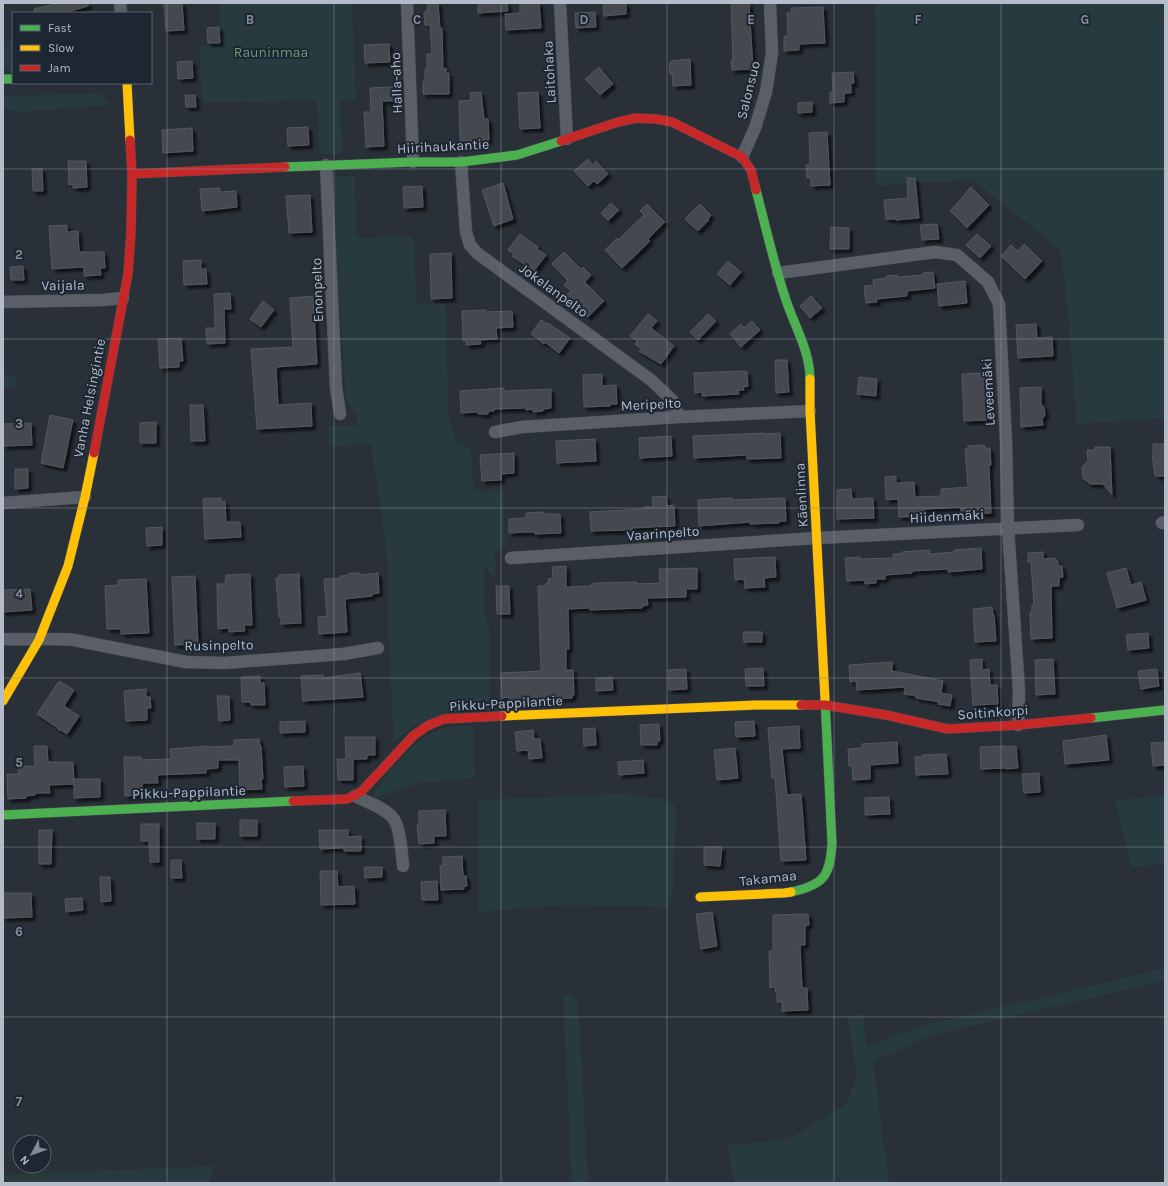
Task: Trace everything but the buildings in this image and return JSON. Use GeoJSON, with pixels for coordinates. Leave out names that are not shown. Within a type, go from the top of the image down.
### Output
{"type":"FeatureCollection","features":[{"type":"Feature","properties":{"kind":"street","name":"Halla-aho"},"geometry":{"type":"LineString","coordinates":[[407,3],[413,162]]}},
{"type":"Feature","properties":{"kind":"street","name":"Laitohaka"},"geometry":{"type":"LineString","coordinates":[[560,3],[567,139]]}},
{"type":"Feature","properties":{"kind":"street","name":"Salonsuo"},"geometry":{"type":"LineString","coordinates":[[742,157],[754,128],[766,92],[772,53],[770,3]]}},
{"type":"Feature","properties":{"kind":"street","name":"Vanha Helsingintie"},"geometry":{"type":"LineString","coordinates":[[3,701],[39,640],[68,566],[84,497],[128,274],[131,232],[132,174],[126,84]]}},
{"type":"Feature","properties":{"kind":"street","name":"Hiirihaukantie"},"geometry":{"type":"LineString","coordinates":[[132,174],[326,165],[461,162],[517,155],[636,118],[656,119],[672,122],[742,157]]}},
{"type":"Feature","properties":{"kind":"street","name":"Käenlinna"},"geometry":{"type":"LineString","coordinates":[[742,157],[751,170],[784,295],[804,346],[810,368],[810,411],[832,843]]}},
{"type":"Feature","properties":{"kind":"street","name":"Jokelanpelto"},"geometry":{"type":"LineString","coordinates":[[461,162],[466,232],[470,245],[477,253],[651,380],[672,400],[679,417]]}},
{"type":"Feature","properties":{"kind":"street","name":"Enonpelto"},"geometry":{"type":"LineString","coordinates":[[326,165],[336,387],[340,414]]}},
{"type":"Feature","properties":{"kind":"street","name":"Leveemäki"},"geometry":{"type":"LineString","coordinates":[[778,273],[935,252],[957,255],[988,282],[999,304],[1006,441],[1008,528],[1018,691],[1018,725]]}},
{"type":"Feature","properties":{"kind":"street","name":"Vaijala"},"geometry":{"type":"LineString","coordinates":[[3,302],[102,300],[123,298]]}},
{"type":"Feature","properties":{"kind":"street","name":"Meripelto"},"geometry":{"type":"LineString","coordinates":[[495,432],[522,427],[679,417],[810,411]]}},
{"type":"Feature","properties":{"kind":"street"},"geometry":{"type":"LineString","coordinates":[[3,503],[84,497]]}},
{"type":"Feature","properties":{"kind":"street","name":"Hiidenmäki"},"geometry":{"type":"LineString","coordinates":[[817,538],[1078,525]]}},
{"type":"Feature","properties":{"kind":"street","name":"Vaarinpelto"},"geometry":{"type":"LineString","coordinates":[[511,558],[817,538]]}},
{"type":"Feature","properties":{"kind":"street","name":"Rusinpelto"},"geometry":{"type":"LineString","coordinates":[[3,639],[39,640],[60,638],[186,662],[224,663],[343,654],[378,648]]}},
{"type":"Feature","properties":{"kind":"street","name":"Soitinkorpi"},"geometry":{"type":"LineString","coordinates":[[825,705],[886,715],[948,729],[1018,725],[1165,710]]}},
{"type":"Feature","properties":{"kind":"street","name":"Pikku-Pappilantie"},"geometry":{"type":"LineString","coordinates":[[3,815],[347,800],[355,796],[381,771],[412,736],[432,723],[444,720],[741,706],[825,705]]}},
{"type":"Feature","properties":{"kind":"street"},"geometry":{"type":"LineString","coordinates":[[355,796],[379,807],[393,818],[399,832],[403,866]]}},
{"type":"Feature","properties":{"kind":"street","name":"Takamaa"},"geometry":{"type":"LineString","coordinates":[[700,898],[784,893],[808,888],[817,883],[826,875],[831,861],[832,843]]}},
{"type":"Feature","properties":{"kind":"green space","name":"Rauninmaa"},"geometry":{"type":"Polygon","coordinates":[[[220,3],[352,3],[356,100],[340,101],[342,154],[319,154],[317,100],[202,103],[199,46],[221,45],[220,3]]]}},
{"type":"Feature","properties":{"kind":"green space"},"geometry":{"type":"Polygon","coordinates":[[[875,3],[1165,3],[1165,418],[1077,424],[1066,291],[1060,249],[973,180],[876,186],[875,3]]]}},
{"type":"Feature","properties":{"kind":"green space"},"geometry":{"type":"Polygon","coordinates":[[[12,40],[12,70],[3,70],[3,42],[12,40]]]}},
{"type":"Feature","properties":{"kind":"green space"},"geometry":{"type":"Polygon","coordinates":[[[102,93],[109,105],[21,112],[3,109],[3,96],[102,93]]]}},
{"type":"Feature","properties":{"kind":"green space"},"geometry":{"type":"Polygon","coordinates":[[[336,176],[355,176],[356,238],[413,236],[417,304],[445,303],[449,420],[456,441],[471,449],[474,492],[503,490],[505,545],[495,552],[496,580],[484,567],[484,613],[489,626],[490,710],[419,722],[394,742],[388,630],[387,552],[371,444],[329,446],[328,426],[358,426],[357,416],[346,398],[338,285],[334,187],[336,176]]]}},
{"type":"Feature","properties":{"kind":"green space"},"geometry":{"type":"Polygon","coordinates":[[[3,375],[16,377],[17,385],[3,390],[3,375]]]}},
{"type":"Feature","properties":{"kind":"green space"},"geometry":{"type":"Polygon","coordinates":[[[473,726],[475,778],[419,783],[374,798],[375,790],[406,753],[415,745],[435,732],[449,727],[473,726]]]}},
{"type":"Feature","properties":{"kind":"green space"},"geometry":{"type":"Polygon","coordinates":[[[623,794],[665,799],[674,804],[676,816],[673,889],[667,907],[566,905],[479,912],[479,800],[623,794]]]}},
{"type":"Feature","properties":{"kind":"green space"},"geometry":{"type":"Polygon","coordinates":[[[1165,794],[1165,863],[1131,868],[1115,801],[1165,794]]]}},
{"type":"Feature","properties":{"kind":"green space"},"geometry":{"type":"Polygon","coordinates":[[[1165,968],[1165,981],[928,1036],[873,1062],[889,1183],[734,1183],[728,1145],[789,1139],[846,1104],[857,1075],[847,1016],[863,1013],[867,1047],[927,1024],[1165,968]]]}},
{"type":"Feature","properties":{"kind":"green space"},"geometry":{"type":"Polygon","coordinates":[[[571,994],[578,1002],[588,1183],[572,1183],[563,995],[571,994]]]}},
{"type":"Feature","properties":{"kind":"green space"},"geometry":{"type":"Polygon","coordinates":[[[214,1166],[210,1183],[3,1183],[3,1175],[214,1166]]]}},
{"type":"Feature","properties":{"kind":"traffic: fast"},"geometry":{"type":"LineString","coordinates":[[3,79],[12,79]]}},
{"type":"Feature","properties":{"kind":"traffic: fast"},"geometry":{"type":"LineString","coordinates":[[285,167],[413,162],[461,162],[517,155],[561,141]]}},
{"type":"Feature","properties":{"kind":"traffic: fast"},"geometry":{"type":"LineString","coordinates":[[756,190],[787,304],[804,346],[810,379]]}},
{"type":"Feature","properties":{"kind":"traffic: fast"},"geometry":{"type":"LineString","coordinates":[[791,892],[811,886],[818,882],[827,871],[831,854],[832,843],[825,699]]}},
{"type":"Feature","properties":{"kind":"traffic: fast"},"geometry":{"type":"LineString","coordinates":[[1091,718],[1165,710]]}},
{"type":"Feature","properties":{"kind":"traffic: fast"},"geometry":{"type":"LineString","coordinates":[[3,815],[293,801]]}},
{"type":"Feature","properties":{"kind":"traffic: slow"},"geometry":{"type":"LineString","coordinates":[[127,84],[130,140]]}},
{"type":"Feature","properties":{"kind":"traffic: slow"},"geometry":{"type":"LineString","coordinates":[[810,379],[810,411],[825,699]]}},
{"type":"Feature","properties":{"kind":"traffic: slow"},"geometry":{"type":"LineString","coordinates":[[3,701],[39,640],[68,566],[94,453]]}},
{"type":"Feature","properties":{"kind":"traffic: slow"},"geometry":{"type":"LineString","coordinates":[[502,716],[756,705],[801,705]]}},
{"type":"Feature","properties":{"kind":"traffic: slow"},"geometry":{"type":"LineString","coordinates":[[700,897],[791,892]]}},
{"type":"Feature","properties":{"kind":"traffic: jam"},"geometry":{"type":"LineString","coordinates":[[561,141],[618,122],[636,118],[656,119],[672,122],[742,157],[751,170],[756,190]]}},
{"type":"Feature","properties":{"kind":"traffic: jam"},"geometry":{"type":"LineString","coordinates":[[94,453],[128,274],[131,232],[132,174],[130,140]]}},
{"type":"Feature","properties":{"kind":"traffic: jam"},"geometry":{"type":"LineString","coordinates":[[132,174],[285,167]]}},
{"type":"Feature","properties":{"kind":"traffic: jam"},"geometry":{"type":"LineString","coordinates":[[801,705],[825,705],[886,715],[948,729],[1018,725],[1091,718]]}},
{"type":"Feature","properties":{"kind":"traffic: jam"},"geometry":{"type":"LineString","coordinates":[[293,801],[347,799],[361,792],[413,736],[427,726],[444,719],[502,716]]}}]}
